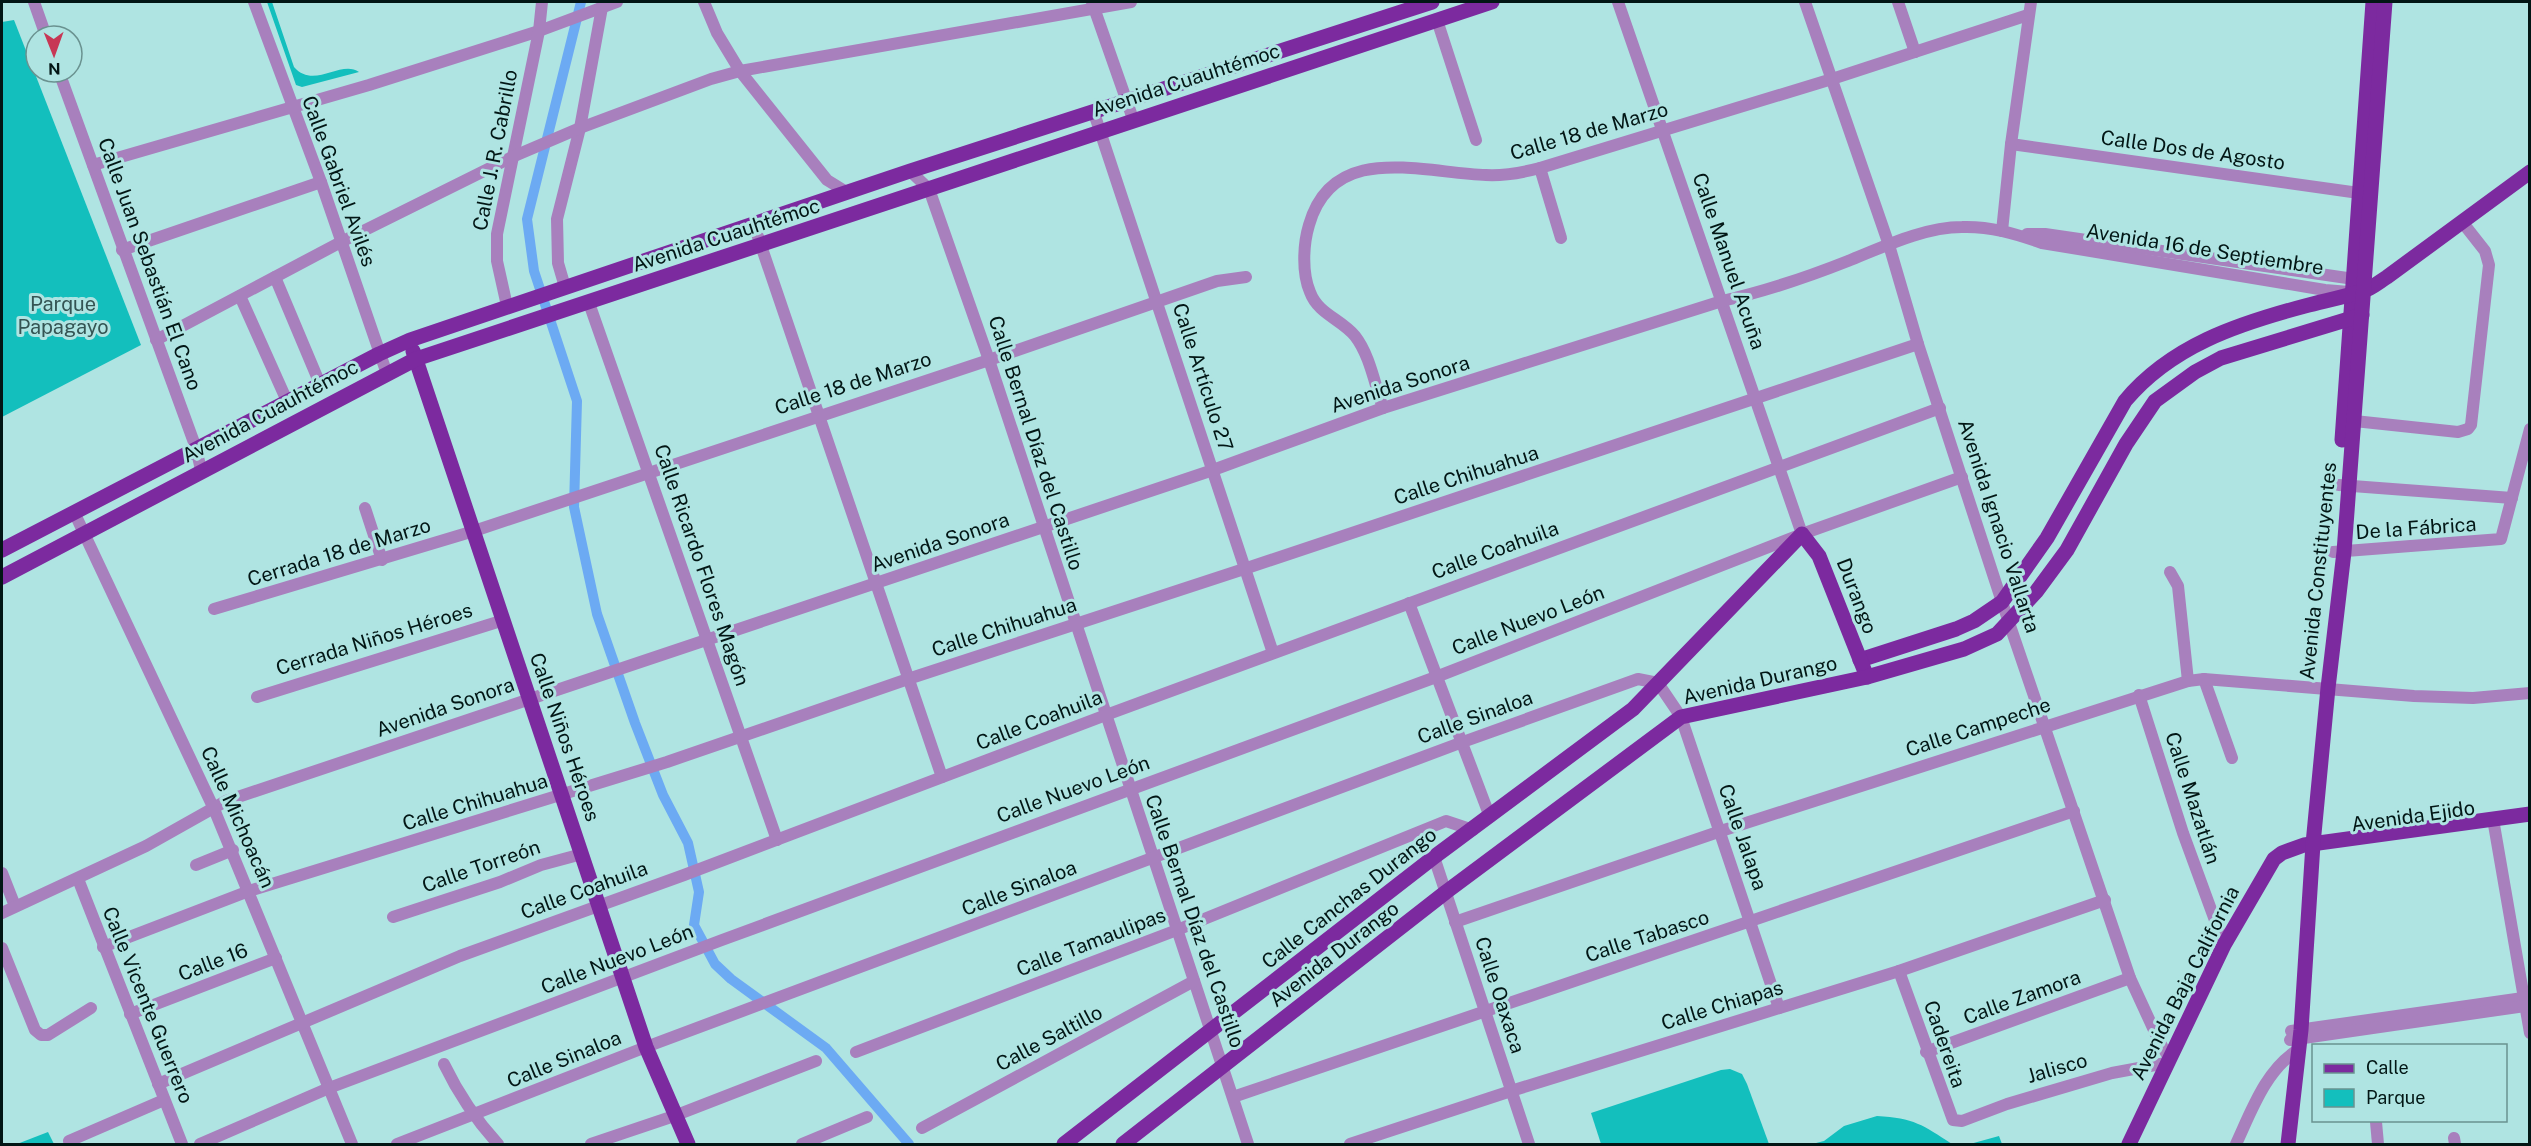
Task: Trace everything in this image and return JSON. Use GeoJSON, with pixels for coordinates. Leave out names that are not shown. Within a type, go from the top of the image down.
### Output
{"type":"FeatureCollection","features":[{"type":"Feature","properties":{"kind":"main road","name":"Avenida Cuauhtémoc"},"geometry":{"type":"LineString","coordinates":[[2,550],[320,384],[410,340],[560,288],[848,194],[910,171],[1432,2]]}},
{"type":"Feature","properties":{"kind":"main road","name":"Avenida Cuauhtémoc"},"geometry":{"type":"LineString","coordinates":[[2,577],[201,470],[416,359],[589,303],[1133,119],[1492,2]]}},
{"type":"Feature","properties":{"kind":"main road","name":"Avenida Constituyentes"},"geometry":{"type":"LineString","coordinates":[[2288,1144],[2305,849],[2338,552],[2359,285],[2373,2]]}},
{"type":"Feature","properties":{"kind":"main road","name":"Avenida Constituyentes"},"geometry":{"type":"LineString","coordinates":[[2365,194],[2385,2]]}},
{"type":"Feature","properties":{"kind":"main road","name":"Avenida 16 de Septiembre"},"geometry":{"type":"LineString","coordinates":[[2359,285],[2387,277],[2529,172]]}},
{"type":"Feature","properties":{"kind":"main road"},"geometry":{"type":"LineString","coordinates":[[1860,660],[1956,629],[1974,621],[2002,603],[2047,538],[2106,430],[2125,401],[2139,384],[2180,352],[2211,336],[2359,285]]}},
{"type":"Feature","properties":{"kind":"main road"},"geometry":{"type":"LineString","coordinates":[[2291,310],[2300,333]]}},
{"type":"Feature","properties":{"kind":"main road","name":"Avenida Durango"},"geometry":{"type":"LineString","coordinates":[[1123,1144],[1446,892],[1681,717],[1867,677],[1984,642],[2009,624],[2067,550],[2126,444],[2155,401],[2195,372],[2222,358],[2356,317]]}},
{"type":"Feature","properties":{"kind":"main road","name":"Calle Niños Héroes"},"geometry":{"type":"LineString","coordinates":[[410,340],[646,1047],[688,1144]]}},
{"type":"Feature","properties":{"kind":"main road"},"geometry":{"type":"LineString","coordinates":[[2139,384],[2155,401]]}},
{"type":"Feature","properties":{"kind":"main road","name":"Avenida Durango"},"geometry":{"type":"LineString","coordinates":[[1658,683],[1802,534]]}},
{"type":"Feature","properties":{"kind":"main road","name":"Durango"},"geometry":{"type":"LineString","coordinates":[[1802,534],[1819,556],[1867,677]]}},
{"type":"Feature","properties":{"kind":"main road","name":"Calle Canchas Durango"},"geometry":{"type":"LineString","coordinates":[[1064,1144],[1434,857],[1632,709],[1658,683]]}},
{"type":"Feature","properties":{"kind":"main road","name":"Avenida Ejido"},"geometry":{"type":"LineString","coordinates":[[2305,849],[2494,822],[2529,814]]}},
{"type":"Feature","properties":{"kind":"main road","name":"Avenida Ejido"},"geometry":{"type":"LineString","coordinates":[[2494,822],[2529,821]]}},
{"type":"Feature","properties":{"kind":"main road","name":"Avenida Baja California"},"geometry":{"type":"LineString","coordinates":[[2129,1144],[2224,945],[2274,859],[2305,849]]}},
{"type":"Feature","properties":{"kind":"main road","name":"Avenida Constituyentes"},"geometry":{"type":"LineString","coordinates":[[2278,1144],[2294,1041]]}},
{"type":"Feature","properties":{"kind":"street"},"geometry":{"type":"LineString","coordinates":[[34,2],[42,24]]}},
{"type":"Feature","properties":{"kind":"street","name":"Calle Gabriel Avilés"},"geometry":{"type":"LineString","coordinates":[[254,2],[321,182],[387,374]]}},
{"type":"Feature","properties":{"kind":"street","name":"Calle J. R. Cabrillo"},"geometry":{"type":"LineString","coordinates":[[507,306],[497,261],[497,234],[544,28],[542,2]]}},
{"type":"Feature","properties":{"kind":"street"},"geometry":{"type":"LineString","coordinates":[[93,165],[292,108],[544,28],[601,5],[617,2]]}},
{"type":"Feature","properties":{"kind":"street"},"geometry":{"type":"LineString","coordinates":[[704,2],[717,33],[740,71],[827,180],[848,194]]}},
{"type":"Feature","properties":{"kind":"street"},"geometry":{"type":"LineString","coordinates":[[156,340],[341,242],[516,155],[564,134],[711,79],[740,71],[1094,4],[1131,2]]}},
{"type":"Feature","properties":{"kind":"street","name":"Calle Manuel Acuña"},"geometry":{"type":"LineString","coordinates":[[1618,2],[1802,534]]}},
{"type":"Feature","properties":{"kind":"street","name":"Avenida Ignacio Vallarta"},"geometry":{"type":"LineString","coordinates":[[1805,2],[1889,245],[1918,345],[2002,603],[2130,978],[2168,1060]]}},
{"type":"Feature","properties":{"kind":"street"},"geometry":{"type":"LineString","coordinates":[[1898,2],[1915,52]]}},
{"type":"Feature","properties":{"kind":"street"},"geometry":{"type":"LineString","coordinates":[[2008,232],[2011,144],[2031,2]]}},
{"type":"Feature","properties":{"kind":"street"},"geometry":{"type":"LineString","coordinates":[[1094,4],[1133,119]]}},
{"type":"Feature","properties":{"kind":"street"},"geometry":{"type":"LineString","coordinates":[[560,288],[557,219],[580,128],[601,5]]}},
{"type":"Feature","properties":{"kind":"street","name":"Calle 18 de Marzo"},"geometry":{"type":"LineString","coordinates":[[1383,408],[1362,349],[1355,336],[1324,312],[1310,292],[1305,270],[1307,232],[1314,207],[1325,191],[1348,175],[1374,168],[1399,166],[1500,175],[1540,168],[1832,80],[2028,15]]}},
{"type":"Feature","properties":{"kind":"street"},"geometry":{"type":"LineString","coordinates":[[1437,20],[1476,140]]}},
{"type":"Feature","properties":{"kind":"street","name":"Calle Juan Sebastián El Cano"},"geometry":{"type":"LineString","coordinates":[[63,84],[196,448],[201,470]]}},
{"type":"Feature","properties":{"kind":"street","name":"Calle Artículo 27"},"geometry":{"type":"LineString","coordinates":[[1094,113],[1247,568],[1273,653]]}},
{"type":"Feature","properties":{"kind":"street","name":"Calle Dos de Agosto"},"geometry":{"type":"LineString","coordinates":[[2011,144],[2365,194]]}},
{"type":"Feature","properties":{"kind":"street"},"geometry":{"type":"LineString","coordinates":[[1540,168],[1561,238]]}},
{"type":"Feature","properties":{"kind":"street","name":"Calle Bernal Díaz del Castillo"},"geometry":{"type":"LineString","coordinates":[[910,171],[929,189],[989,360],[1248,1144]]}},
{"type":"Feature","properties":{"kind":"street"},"geometry":{"type":"LineString","coordinates":[[122,250],[321,182]]}},
{"type":"Feature","properties":{"kind":"street"},"geometry":{"type":"LineString","coordinates":[[2348,420],[2458,432],[2468,429],[2471,425],[2488,265],[2485,251],[2463,223]]}},
{"type":"Feature","properties":{"kind":"street"},"geometry":{"type":"LineString","coordinates":[[754,225],[942,777]]}},
{"type":"Feature","properties":{"kind":"street","name":"Avenida 16 de Septiembre"},"geometry":{"type":"LineString","coordinates":[[1889,245],[1940,229],[1962,227],[2008,232],[2042,243],[2134,253],[2325,290],[2359,285]]}},
{"type":"Feature","properties":{"kind":"street","name":"Avenida Sonora"},"geometry":{"type":"LineString","coordinates":[[2,913],[146,846],[226,801],[605,673],[876,585],[1213,470],[1383,408],[1722,301],[1770,290],[1889,245]]}},
{"type":"Feature","properties":{"kind":"street"},"geometry":{"type":"LineString","coordinates":[[275,277],[320,384]]}},
{"type":"Feature","properties":{"kind":"street","name":"Calle 18 de Marzo"},"geometry":{"type":"LineString","coordinates":[[474,531],[817,415],[989,360],[1217,281],[1246,277]]}},
{"type":"Feature","properties":{"kind":"street"},"geometry":{"type":"LineString","coordinates":[[240,296],[287,401]]}},
{"type":"Feature","properties":{"kind":"street","name":"Calle Ricardo Flores Magón"},"geometry":{"type":"LineString","coordinates":[[589,303],[777,840]]}},
{"type":"Feature","properties":{"kind":"street","name":"Calle Chihuahua"},"geometry":{"type":"LineString","coordinates":[[104,947],[249,891],[640,771],[908,678],[1918,345]]}},
{"type":"Feature","properties":{"kind":"street","name":"Calle Coahuila"},"geometry":{"type":"LineString","coordinates":[[158,1084],[460,956],[684,875],[1273,653],[1940,408]]}},
{"type":"Feature","properties":{"kind":"street"},"geometry":{"type":"LineString","coordinates":[[2344,485],[2512,498],[2525,466],[2529,429]]}},
{"type":"Feature","properties":{"kind":"street","name":"Calle Nuevo León"},"geometry":{"type":"LineString","coordinates":[[200,1144],[329,1088],[624,979],[722,940],[1436,677],[1802,534],[1962,477]]}},
{"type":"Feature","properties":{"kind":"street","name":"De la Fábrica"},"geometry":{"type":"LineString","coordinates":[[2338,552],[2501,539],[2512,498]]}},
{"type":"Feature","properties":{"kind":"street"},"geometry":{"type":"LineString","coordinates":[[365,508],[382,560]]}},
{"type":"Feature","properties":{"kind":"street","name":"Calle Michoacán"},"geometry":{"type":"LineString","coordinates":[[74,512],[214,809],[352,1144]]}},
{"type":"Feature","properties":{"kind":"street","name":"Cerrada 18 de Marzo"},"geometry":{"type":"LineString","coordinates":[[214,609],[474,531]]}},
{"type":"Feature","properties":{"kind":"street"},"geometry":{"type":"LineString","coordinates":[[2170,572],[2178,586],[2188,681]]}},
{"type":"Feature","properties":{"kind":"street"},"geometry":{"type":"LineString","coordinates":[[1409,603],[1460,743],[1490,817]]}},
{"type":"Feature","properties":{"kind":"street","name":"Cerrada Niños Héroes"},"geometry":{"type":"LineString","coordinates":[[256,697],[504,620]]}},
{"type":"Feature","properties":{"kind":"street","name":"Calle Sinaloa"},"geometry":{"type":"LineString","coordinates":[[397,1144],[646,1047],[708,1026],[1460,743],[1638,679],[1658,683]]}},
{"type":"Feature","properties":{"kind":"street"},"geometry":{"type":"LineString","coordinates":[[2204,679],[2232,758]]}},
{"type":"Feature","properties":{"kind":"street","name":"Calle Campeche"},"geometry":{"type":"LineString","coordinates":[[1455,922],[1721,831],[2188,681],[2204,679],[2414,696],[2473,698],[2529,693]]}},
{"type":"Feature","properties":{"kind":"street","name":"Calle Jalapa"},"geometry":{"type":"LineString","coordinates":[[1658,683],[1681,717],[1779,1008]]}},
{"type":"Feature","properties":{"kind":"street","name":"Calle Mazatlán"},"geometry":{"type":"LineString","coordinates":[[2139,695],[2183,833],[2224,945]]}},
{"type":"Feature","properties":{"kind":"street","name":"Calle Tabasco"},"geometry":{"type":"LineString","coordinates":[[1233,1097],[2074,811]]}},
{"type":"Feature","properties":{"kind":"street","name":"Calle Tamaulipas"},"geometry":{"type":"LineString","coordinates":[[856,1052],[1177,930],[1446,821],[1473,830]]}},
{"type":"Feature","properties":{"kind":"street"},"geometry":{"type":"LineString","coordinates":[[2494,822],[2526,1000],[2529,1033]]}},
{"type":"Feature","properties":{"kind":"street"},"geometry":{"type":"LineString","coordinates":[[196,866],[232,850]]}},
{"type":"Feature","properties":{"kind":"street","name":"Calle Torreón"},"geometry":{"type":"LineString","coordinates":[[393,917],[500,882],[541,865],[582,854]]}},
{"type":"Feature","properties":{"kind":"street","name":"Calle Oaxaca"},"geometry":{"type":"LineString","coordinates":[[1434,857],[1528,1144]]}},
{"type":"Feature","properties":{"kind":"street"},"geometry":{"type":"LineString","coordinates":[[2,873],[15,906]]}},
{"type":"Feature","properties":{"kind":"street","name":"Calle Vicente Guerrero"},"geometry":{"type":"LineString","coordinates":[[78,879],[182,1144]]}},
{"type":"Feature","properties":{"kind":"street","name":"Calle Chiapas"},"geometry":{"type":"LineString","coordinates":[[1350,1144],[1511,1091],[1899,970],[2105,900]]}},
{"type":"Feature","properties":{"kind":"street"},"geometry":{"type":"LineString","coordinates":[[2,948],[35,1030],[40,1035],[48,1035],[91,1008]]}},
{"type":"Feature","properties":{"kind":"street","name":"Calle 16"},"geometry":{"type":"LineString","coordinates":[[130,1014],[276,958]]}},
{"type":"Feature","properties":{"kind":"street","name":"Cadereita"},"geometry":{"type":"LineString","coordinates":[[1899,970],[1949,1115],[1953,1120],[1962,1121]]}},
{"type":"Feature","properties":{"kind":"street","name":"Calle Zamora"},"geometry":{"type":"LineString","coordinates":[[1926,1052],[2130,978]]}},
{"type":"Feature","properties":{"kind":"street","name":"Calle Saltillo"},"geometry":{"type":"LineString","coordinates":[[922,1128],[1194,981]]}},
{"type":"Feature","properties":{"kind":"street"},"geometry":{"type":"LineString","coordinates":[[2236,1144],[2263,1089],[2294,1041],[2526,1000]]}},
{"type":"Feature","properties":{"kind":"street","name":"Jalisco"},"geometry":{"type":"LineString","coordinates":[[1962,1121],[2055,1088],[2168,1060]]}},
{"type":"Feature","properties":{"kind":"street"},"geometry":{"type":"LineString","coordinates":[[591,1144],[675,1116],[816,1061]]}},
{"type":"Feature","properties":{"kind":"street"},"geometry":{"type":"LineString","coordinates":[[444,1064],[454,1086],[498,1144]]}},
{"type":"Feature","properties":{"kind":"street"},"geometry":{"type":"LineString","coordinates":[[69,1141],[164,1100]]}},
{"type":"Feature","properties":{"kind":"street"},"geometry":{"type":"LineString","coordinates":[[802,1144],[867,1117]]}},
{"type":"Feature","properties":{"kind":"street"},"geometry":{"type":"LineString","coordinates":[[2376,1122],[2378,1144]]}},
{"type":"Feature","properties":{"kind":"green space"},"geometry":{"type":"Polygon","coordinates":[[[267,2],[272,2],[294,67],[310,76],[344,69],[359,72],[302,87],[296,85],[267,2]]]}},
{"type":"Feature","properties":{"kind":"green space","name":"Parque Papagayo"},"geometry":{"type":"Polygon","coordinates":[[[14,20],[24,46],[24,84],[39,84],[141,345],[2,417],[2,22],[14,20]]]}},
{"type":"Feature","properties":{"kind":"green space"},"geometry":{"type":"Polygon","coordinates":[[[1730,1069],[1742,1074],[1769,1144],[1601,1144],[1591,1113],[1730,1069]]]}},
{"type":"Feature","properties":{"kind":"green space"},"geometry":{"type":"Polygon","coordinates":[[[1877,1116],[1918,1124],[1952,1144],[1812,1144],[1824,1141],[1844,1126],[1877,1116]]]}},
{"type":"Feature","properties":{"kind":"green space"},"geometry":{"type":"Polygon","coordinates":[[[48,1132],[54,1144],[17,1144],[48,1132]]]}},
{"type":"Feature","properties":{"kind":"green space"},"geometry":{"type":"Polygon","coordinates":[[[1999,1136],[2002,1144],[1970,1144],[1999,1136]]]}},
{"type":"Feature","properties":{"kind":"waterway"},"geometry":{"type":"LineString","coordinates":[[581,2],[527,219],[534,271],[577,401],[574,507],[597,614],[663,795],[688,843],[699,892],[694,925],[715,964],[731,979],[826,1048],[909,1144]]}}]}
